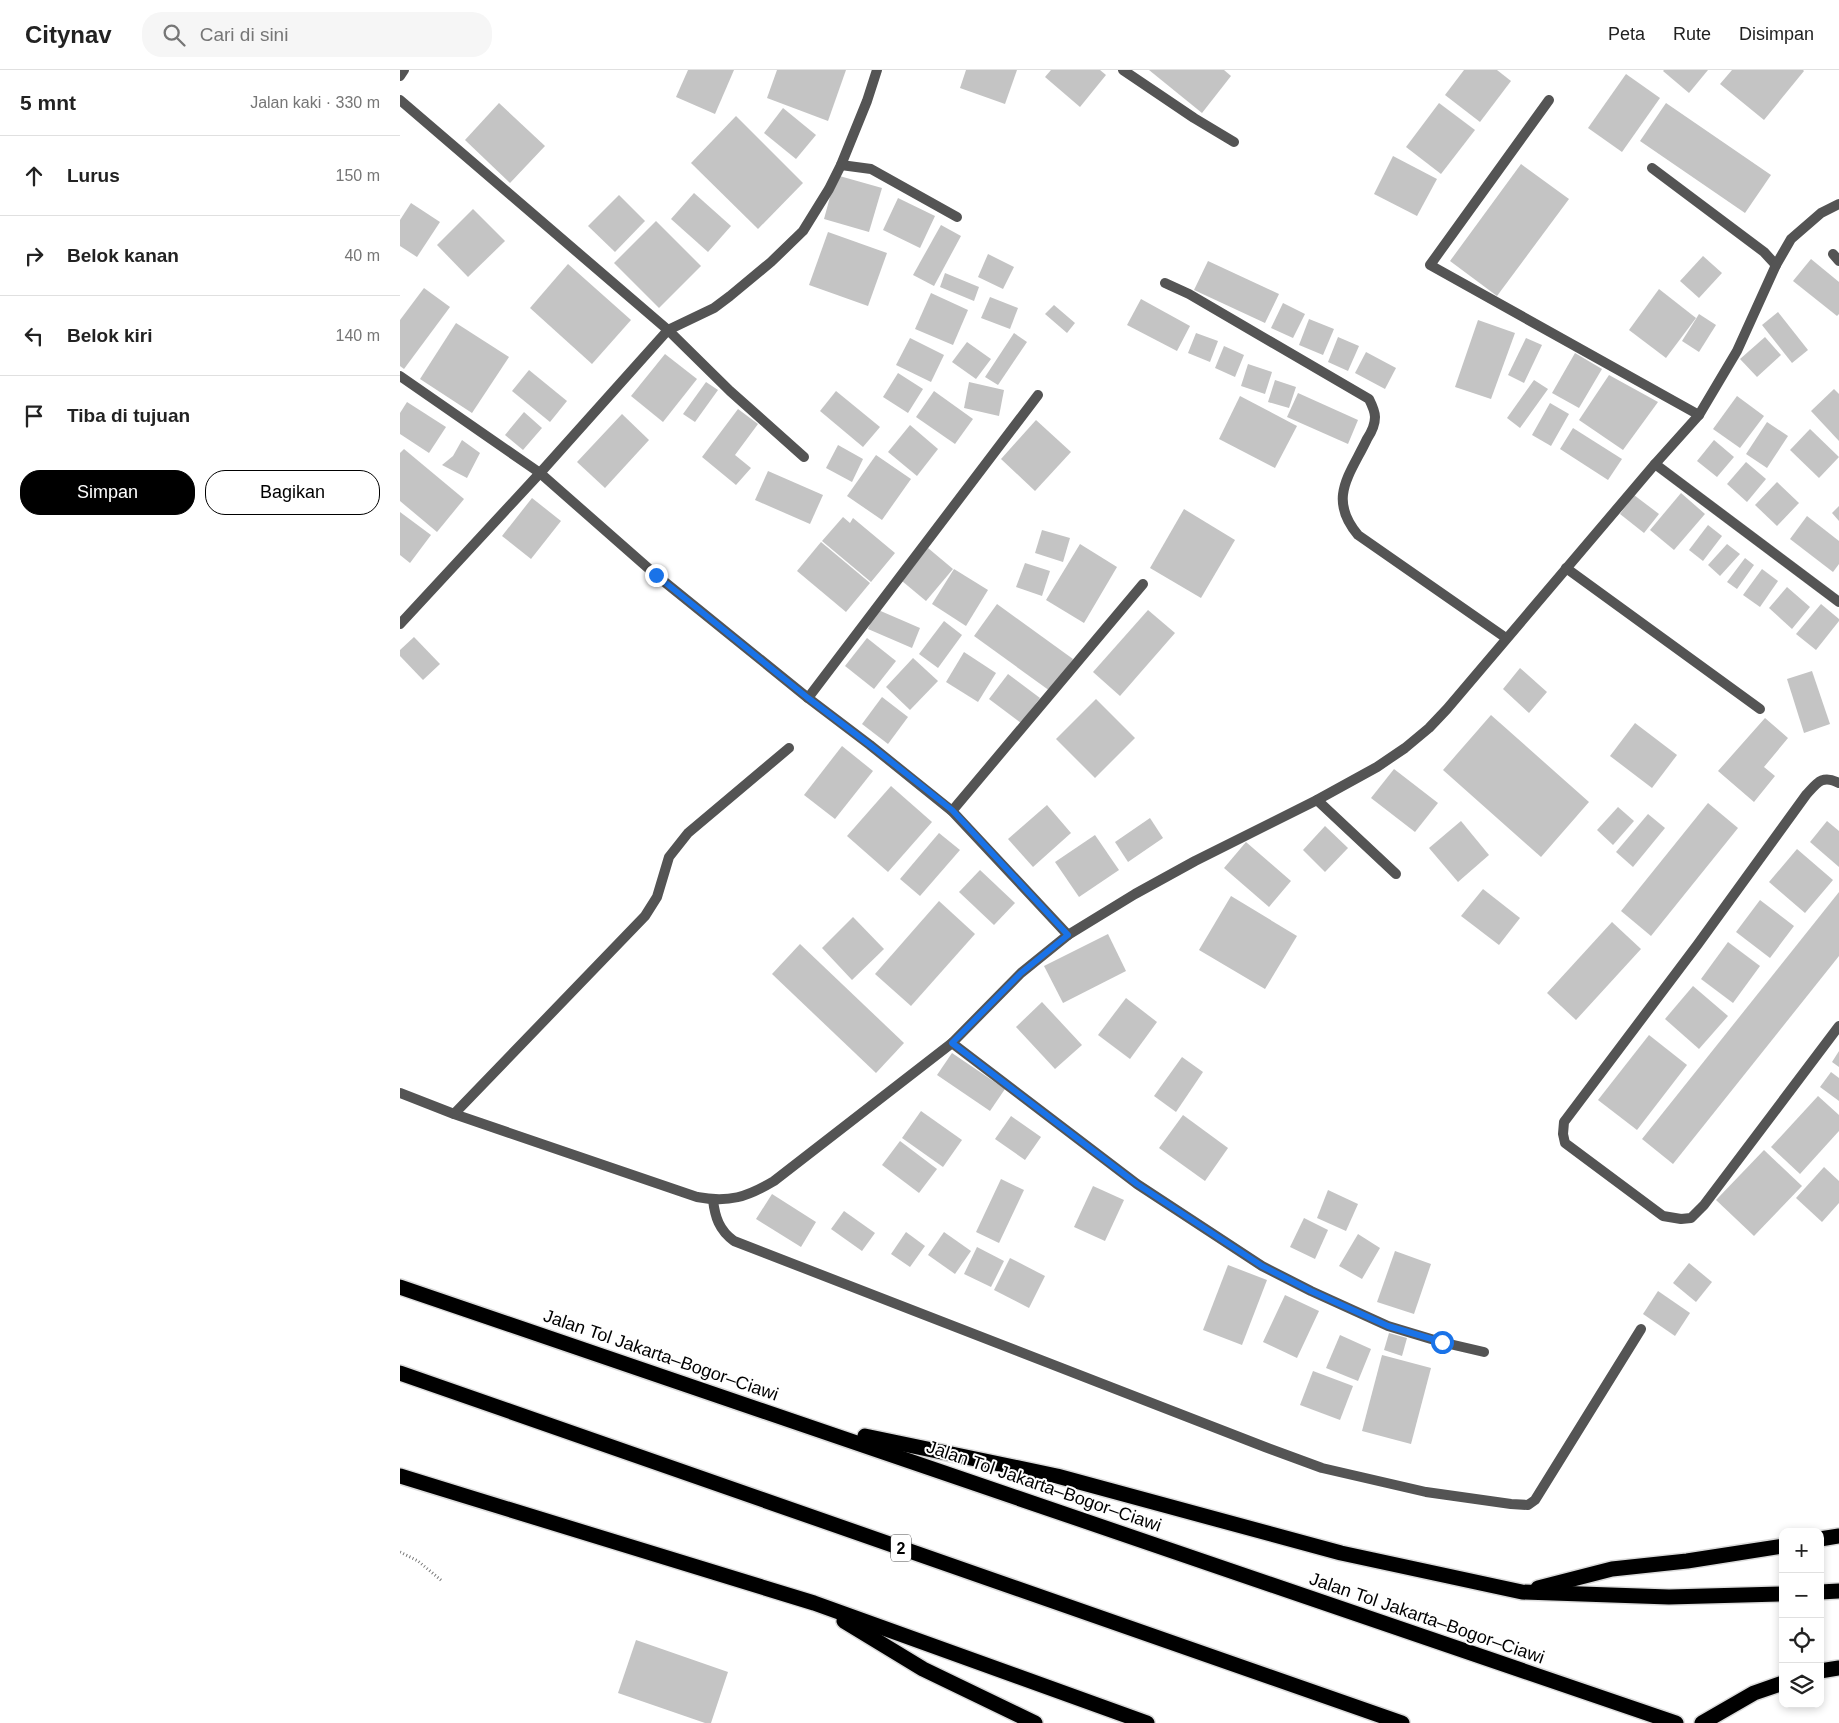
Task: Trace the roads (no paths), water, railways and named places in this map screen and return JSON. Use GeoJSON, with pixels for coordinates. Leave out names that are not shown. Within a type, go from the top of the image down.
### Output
{"type":"FeatureCollection","features":[{"type":"Feature","properties":{"kind":"highway","name":"Jalan Tol Jakarta–Bogor–Ciawi"},"geometry":{"type":"LineString","coordinates":[[400,1286],[1676,1723]]}},
{"type":"Feature","properties":{"kind":"highway","name":"2"},"geometry":{"type":"LineString","coordinates":[[400,1373],[1402,1723]]}},
{"type":"Feature","properties":{"kind":"highway"},"geometry":{"type":"LineString","coordinates":[[802,1423],[1057,1476],[1341,1553],[1522,1592],[1670,1597],[1779,1594]]}},
{"type":"Feature","properties":{"kind":"highway"},"geometry":{"type":"LineString","coordinates":[[400,1476],[814,1603],[1147,1723]]}},
{"type":"Feature","properties":{"kind":"highway"},"geometry":{"type":"LineString","coordinates":[[1824,1538],[1839,1536]]}},
{"type":"Feature","properties":{"kind":"highway"},"geometry":{"type":"LineString","coordinates":[[1522,1592],[1612,1569],[1687,1561],[1779,1547]]}},
{"type":"Feature","properties":{"kind":"highway"},"geometry":{"type":"LineString","coordinates":[[1824,1592],[1839,1591]]}},
{"type":"Feature","properties":{"kind":"highway"},"geometry":{"type":"LineString","coordinates":[[814,1603],[924,1669],[1035,1723]]}},
{"type":"Feature","properties":{"kind":"highway"},"geometry":{"type":"LineString","coordinates":[[1824,1671],[1839,1668]]}},
{"type":"Feature","properties":{"kind":"highway"},"geometry":{"type":"LineString","coordinates":[[1702,1723],[1754,1693],[1779,1684]]}},
{"type":"Feature","properties":{"kind":"street"},"geometry":{"type":"LineString","coordinates":[[400,76],[404,70]]}},
{"type":"Feature","properties":{"kind":"street"},"geometry":{"type":"LineString","coordinates":[[400,624],[540,473],[668,330],[714,308],[771,262],[803,230],[829,189],[841,165],[867,102],[876,70]]}},
{"type":"Feature","properties":{"kind":"street"},"geometry":{"type":"LineString","coordinates":[[1123,70],[1194,118],[1234,142]]}},
{"type":"Feature","properties":{"kind":"street"},"geometry":{"type":"LineString","coordinates":[[400,100],[668,330],[730,391],[804,457]]}},
{"type":"Feature","properties":{"kind":"street"},"geometry":{"type":"LineString","coordinates":[[1549,100],[1430,265],[1699,415]]}},
{"type":"Feature","properties":{"kind":"street"},"geometry":{"type":"LineString","coordinates":[[841,165],[871,169],[957,218]]}},
{"type":"Feature","properties":{"kind":"street"},"geometry":{"type":"LineString","coordinates":[[1652,168],[1764,252],[1776,265]]}},
{"type":"Feature","properties":{"kind":"street"},"geometry":{"type":"LineString","coordinates":[[400,1093],[454,1114],[698,1197],[713,1200],[732,1200],[774,1181],[952,1043],[1021,973],[1068,935],[1135,894],[1377,767],[1405,748],[1429,728],[1699,415],[1737,351],[1776,265],[1792,239],[1803,227],[1821,213],[1839,204]]}},
{"type":"Feature","properties":{"kind":"street"},"geometry":{"type":"LineString","coordinates":[[1164,283],[1189,294],[1369,399],[1375,418],[1371,433],[1348,474],[1343,490],[1343,506],[1349,524],[1358,535],[1506,638]]}},
{"type":"Feature","properties":{"kind":"street"},"geometry":{"type":"LineString","coordinates":[[400,376],[540,473],[656,575],[808,698],[952,810],[1068,935]]}},
{"type":"Feature","properties":{"kind":"street"},"geometry":{"type":"LineString","coordinates":[[808,698],[1038,395]]}},
{"type":"Feature","properties":{"kind":"street"},"geometry":{"type":"LineString","coordinates":[[1655,464],[1839,602]]}},
{"type":"Feature","properties":{"kind":"street"},"geometry":{"type":"LineString","coordinates":[[1566,568],[1760,709]]}},
{"type":"Feature","properties":{"kind":"street"},"geometry":{"type":"LineString","coordinates":[[952,810],[1142,584]]}},
{"type":"Feature","properties":{"kind":"street"},"geometry":{"type":"LineString","coordinates":[[454,1114],[645,916],[657,897],[669,856],[688,834],[789,748]]}},
{"type":"Feature","properties":{"kind":"street"},"geometry":{"type":"LineString","coordinates":[[1839,783],[1827,778],[1821,780],[1806,795],[1698,944],[1564,1122],[1563,1134],[1565,1143],[1663,1216],[1681,1219],[1691,1218],[1704,1205],[1839,1026]]}},
{"type":"Feature","properties":{"kind":"street"},"geometry":{"type":"LineString","coordinates":[[1317,800],[1396,874]]}},
{"type":"Feature","properties":{"kind":"street"},"geometry":{"type":"LineString","coordinates":[[952,1043],[1137,1184],[1262,1266],[1311,1291],[1388,1326],[1484,1352]]}},
{"type":"Feature","properties":{"kind":"street"},"geometry":{"type":"LineString","coordinates":[[713,1200],[715,1216],[720,1228],[726,1236],[734,1241],[1265,1447],[1322,1468],[1417,1490],[1511,1504],[1528,1505],[1535,1500],[1641,1328]]}}]}
